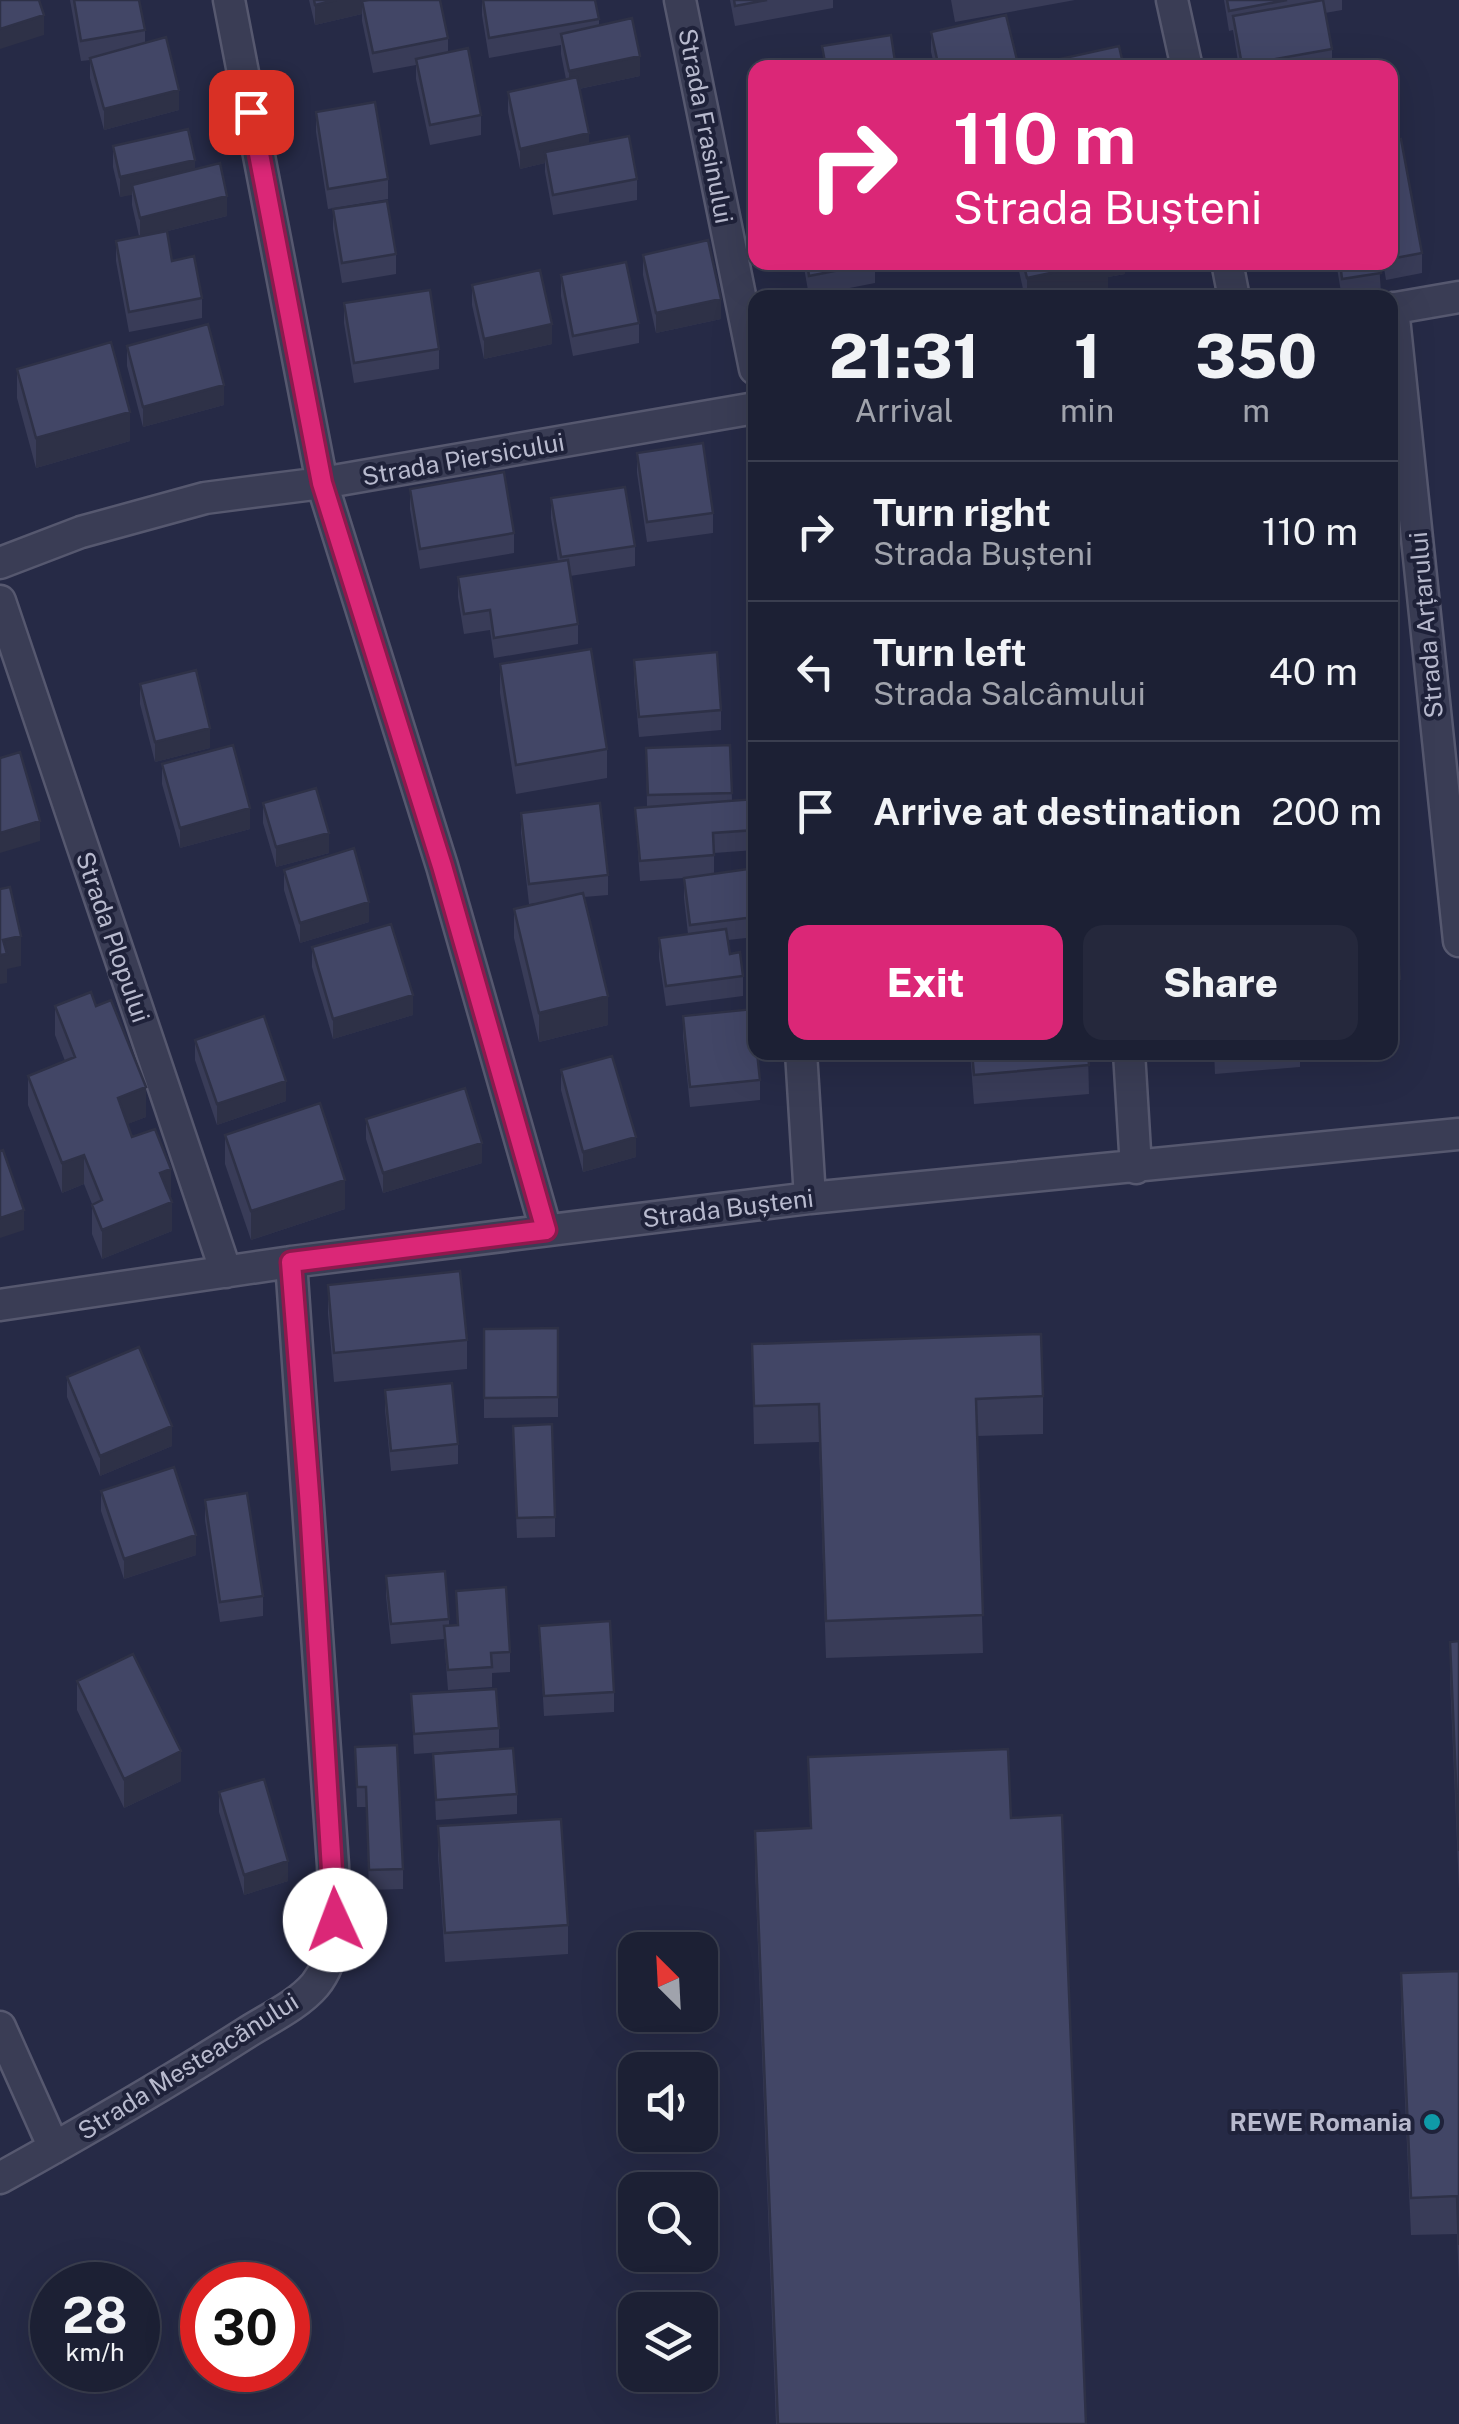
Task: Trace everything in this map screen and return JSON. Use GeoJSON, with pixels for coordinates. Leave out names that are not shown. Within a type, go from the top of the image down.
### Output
{"type":"FeatureCollection","features":[{"type":"Feature","properties":{"kind":"street"},"geometry":{"type":"LineString","coordinates":[[230,0],[322,483],[442,866],[546,1230]]}},
{"type":"Feature","properties":{"kind":"street","name":"Strada Frasinului"},"geometry":{"type":"LineString","coordinates":[[680,0],[748,335]]}},
{"type":"Feature","properties":{"kind":"street"},"geometry":{"type":"LineString","coordinates":[[1172,0],[1184,60]]}},
{"type":"Feature","properties":{"kind":"street"},"geometry":{"type":"LineString","coordinates":[[1398,308],[1459,297]]}},
{"type":"Feature","properties":{"kind":"street","name":"Strada Arțarului"},"geometry":{"type":"LineString","coordinates":[[1398,366],[1459,941]]}},
{"type":"Feature","properties":{"kind":"street","name":"Strada Piersicului"},"geometry":{"type":"LineString","coordinates":[[0,564],[82,532],[205,498],[322,483],[748,409]]}},
{"type":"Feature","properties":{"kind":"street","name":"Strada Plopului"},"geometry":{"type":"LineString","coordinates":[[0,602],[226,1272]]}},
{"type":"Feature","properties":{"kind":"street"},"geometry":{"type":"LineString","coordinates":[[801,1060],[810,1198]]}},
{"type":"Feature","properties":{"kind":"street"},"geometry":{"type":"LineString","coordinates":[[1129,1060],[1136,1168]]}},
{"type":"Feature","properties":{"kind":"street","name":"Strada Bușteni"},"geometry":{"type":"LineString","coordinates":[[0,1305],[291,1262],[810,1198],[1459,1134]]}},
{"type":"Feature","properties":{"kind":"street","name":"Strada Mesteacănului"},"geometry":{"type":"LineString","coordinates":[[0,2178],[300,1998],[316,1984],[330,1956],[335,1920],[333,1865],[291,1262]]}},
{"type":"Feature","properties":{"kind":"street"},"geometry":{"type":"LineString","coordinates":[[0,2026],[54,2148]]}},
{"type":"Feature","properties":{"kind":"building"},"geometry":{"type":"Polygon","coordinates":[[[0,0],[39,0],[44,15],[0,29],[0,0]]]}},
{"type":"Feature","properties":{"kind":"building"},"geometry":{"type":"Polygon","coordinates":[[[74,0],[139,0],[145,30],[81,41],[74,0]]]}},
{"type":"Feature","properties":{"kind":"building"},"geometry":{"type":"Polygon","coordinates":[[[440,0],[448,38],[373,53],[362,1],[440,0]]]}},
{"type":"Feature","properties":{"kind":"building"},"geometry":{"type":"Polygon","coordinates":[[[483,0],[595,0],[599,19],[489,38],[483,0]]]}},
{"type":"Feature","properties":{"kind":"building"},"geometry":{"type":"Polygon","coordinates":[[[734,0],[767,0],[735,6],[734,0]]]}},
{"type":"Feature","properties":{"kind":"building"},"geometry":{"type":"Polygon","coordinates":[[[1227,0],[1287,0],[1229,11],[1227,0]]]}},
{"type":"Feature","properties":{"kind":"building"},"geometry":{"type":"Polygon","coordinates":[[[1323,0],[1332,49],[1270,60],[1241,60],[1233,16],[1323,0]]]}},
{"type":"Feature","properties":{"kind":"building"},"geometry":{"type":"Polygon","coordinates":[[[1006,15],[1017,60],[937,60],[931,32],[1006,15]]]}},
{"type":"Feature","properties":{"kind":"building"},"geometry":{"type":"Polygon","coordinates":[[[632,18],[640,56],[569,71],[561,34],[632,18]]]}},
{"type":"Feature","properties":{"kind":"building"},"geometry":{"type":"Polygon","coordinates":[[[891,35],[895,60],[825,60],[822,46],[891,35]]]}},
{"type":"Feature","properties":{"kind":"building"},"geometry":{"type":"Polygon","coordinates":[[[166,37],[179,90],[104,109],[90,58],[166,37]]]}},
{"type":"Feature","properties":{"kind":"building"},"geometry":{"type":"Polygon","coordinates":[[[1119,46],[1122,60],[1056,60],[1119,46]]]}},
{"type":"Feature","properties":{"kind":"building"},"geometry":{"type":"Polygon","coordinates":[[[468,48],[481,115],[430,125],[416,59],[468,48]]]}},
{"type":"Feature","properties":{"kind":"building"},"geometry":{"type":"Polygon","coordinates":[[[577,77],[589,133],[520,149],[508,92],[577,77]]]}},
{"type":"Feature","properties":{"kind":"building"},"geometry":{"type":"Polygon","coordinates":[[[375,102],[388,179],[328,189],[316,112],[375,102]]]}},
{"type":"Feature","properties":{"kind":"building"},"geometry":{"type":"Polygon","coordinates":[[[188,129],[195,160],[120,177],[113,146],[188,129]]]}},
{"type":"Feature","properties":{"kind":"building"},"geometry":{"type":"Polygon","coordinates":[[[629,136],[637,179],[553,195],[545,152],[629,136]]]}},
{"type":"Feature","properties":{"kind":"building"},"geometry":{"type":"Polygon","coordinates":[[[1401,139],[1422,253],[1398,258],[1401,139]]]}},
{"type":"Feature","properties":{"kind":"building"},"geometry":{"type":"Polygon","coordinates":[[[220,163],[227,196],[140,218],[132,185],[220,163]]]}},
{"type":"Feature","properties":{"kind":"building"},"geometry":{"type":"Polygon","coordinates":[[[387,201],[396,254],[342,263],[333,209],[387,201]]]}},
{"type":"Feature","properties":{"kind":"building"},"geometry":{"type":"Polygon","coordinates":[[[167,231],[172,261],[194,256],[202,298],[129,312],[116,241],[167,231]]]}},
{"type":"Feature","properties":{"kind":"building"},"geometry":{"type":"Polygon","coordinates":[[[708,240],[721,299],[656,313],[643,255],[708,240]]]}},
{"type":"Feature","properties":{"kind":"building"},"geometry":{"type":"Polygon","coordinates":[[[626,262],[639,323],[573,336],[561,275],[626,262]]]}},
{"type":"Feature","properties":{"kind":"building"},"geometry":{"type":"Polygon","coordinates":[[[540,270],[552,324],[484,339],[472,285],[540,270]]]}},
{"type":"Feature","properties":{"kind":"building"},"geometry":{"type":"Polygon","coordinates":[[[808,270],[839,270],[809,276],[808,270]]]}},
{"type":"Feature","properties":{"kind":"building"},"geometry":{"type":"Polygon","coordinates":[[[1025,270],[1064,270],[1027,278],[1025,270]]]}},
{"type":"Feature","properties":{"kind":"building"},"geometry":{"type":"Polygon","coordinates":[[[1341,270],[1380,270],[1381,273],[1342,279],[1341,270]]]}},
{"type":"Feature","properties":{"kind":"building"},"geometry":{"type":"Polygon","coordinates":[[[430,290],[439,349],[354,363],[344,303],[430,290]]]}},
{"type":"Feature","properties":{"kind":"building"},"geometry":{"type":"Polygon","coordinates":[[[208,324],[224,385],[143,407],[127,346],[208,324]]]}},
{"type":"Feature","properties":{"kind":"building"},"geometry":{"type":"Polygon","coordinates":[[[111,342],[130,412],[36,438],[17,369],[111,342]]]}},
{"type":"Feature","properties":{"kind":"building"},"geometry":{"type":"Polygon","coordinates":[[[703,443],[713,513],[647,522],[637,453],[703,443]]]}},
{"type":"Feature","properties":{"kind":"building"},"geometry":{"type":"Polygon","coordinates":[[[504,472],[514,533],[420,549],[410,489],[504,472]]]}},
{"type":"Feature","properties":{"kind":"building"},"geometry":{"type":"Polygon","coordinates":[[[625,487],[635,546],[561,557],[551,498],[625,487]]]}},
{"type":"Feature","properties":{"kind":"building"},"geometry":{"type":"Polygon","coordinates":[[[568,560],[578,624],[494,638],[490,610],[464,614],[458,577],[568,560]]]}},
{"type":"Feature","properties":{"kind":"building"},"geometry":{"type":"Polygon","coordinates":[[[591,649],[607,749],[516,765],[500,664],[591,649]]]}},
{"type":"Feature","properties":{"kind":"building"},"geometry":{"type":"Polygon","coordinates":[[[717,652],[721,710],[639,717],[634,660],[717,652]]]}},
{"type":"Feature","properties":{"kind":"building"},"geometry":{"type":"Polygon","coordinates":[[[196,670],[210,728],[155,742],[140,684],[196,670]]]}},
{"type":"Feature","properties":{"kind":"building"},"geometry":{"type":"Polygon","coordinates":[[[233,745],[250,808],[180,828],[162,764],[233,745]]]}},
{"type":"Feature","properties":{"kind":"building"},"geometry":{"type":"Polygon","coordinates":[[[730,745],[732,793],[648,795],[646,748],[730,745]]]}},
{"type":"Feature","properties":{"kind":"building"},"geometry":{"type":"Polygon","coordinates":[[[20,752],[40,821],[0,833],[0,758],[20,752]]]}},
{"type":"Feature","properties":{"kind":"building"},"geometry":{"type":"Polygon","coordinates":[[[316,788],[329,833],[276,847],[263,803],[316,788]]]}},
{"type":"Feature","properties":{"kind":"building"},"geometry":{"type":"Polygon","coordinates":[[[748,800],[748,830],[713,833],[714,855],[640,861],[635,808],[748,800]]]}},
{"type":"Feature","properties":{"kind":"building"},"geometry":{"type":"Polygon","coordinates":[[[600,803],[608,875],[529,884],[521,813],[600,803]]]}},
{"type":"Feature","properties":{"kind":"building"},"geometry":{"type":"Polygon","coordinates":[[[354,848],[369,902],[300,923],[284,870],[354,848]]]}},
{"type":"Feature","properties":{"kind":"building"},"geometry":{"type":"Polygon","coordinates":[[[748,869],[748,918],[690,925],[684,878],[748,869]]]}},
{"type":"Feature","properties":{"kind":"building"},"geometry":{"type":"Polygon","coordinates":[[[10,887],[21,936],[3,940],[7,954],[0,955],[0,889],[10,887]]]}},
{"type":"Feature","properties":{"kind":"building"},"geometry":{"type":"Polygon","coordinates":[[[583,893],[608,996],[539,1013],[514,909],[583,893]]]}},
{"type":"Feature","properties":{"kind":"building"},"geometry":{"type":"Polygon","coordinates":[[[391,924],[413,995],[333,1019],[312,947],[391,924]]]}},
{"type":"Feature","properties":{"kind":"building"},"geometry":{"type":"Polygon","coordinates":[[[726,929],[730,954],[740,952],[743,976],[666,986],[659,938],[726,929]]]}},
{"type":"Feature","properties":{"kind":"building"},"geometry":{"type":"Polygon","coordinates":[[[91,992],[96,1006],[111,1000],[146,1087],[118,1098],[132,1137],[155,1129],[171,1169],[160,1173],[172,1202],[102,1230],[92,1205],[102,1200],[84,1155],[62,1163],[28,1076],[75,1057],[55,1006],[91,992]]]}},
{"type":"Feature","properties":{"kind":"building"},"geometry":{"type":"Polygon","coordinates":[[[748,1010],[748,1060],[758,1060],[760,1080],[690,1087],[683,1016],[748,1010]]]}},
{"type":"Feature","properties":{"kind":"building"},"geometry":{"type":"Polygon","coordinates":[[[264,1016],[286,1081],[217,1104],[195,1040],[264,1016]]]}},
{"type":"Feature","properties":{"kind":"building"},"geometry":{"type":"Polygon","coordinates":[[[612,1056],[636,1137],[583,1152],[561,1070],[612,1056]]]}},
{"type":"Feature","properties":{"kind":"building"},"geometry":{"type":"Polygon","coordinates":[[[973,1060],[1089,1060],[1089,1065],[974,1075],[973,1060]]]}},
{"type":"Feature","properties":{"kind":"building"},"geometry":{"type":"Polygon","coordinates":[[[465,1088],[482,1143],[383,1173],[366,1119],[465,1088]]]}},
{"type":"Feature","properties":{"kind":"building"},"geometry":{"type":"Polygon","coordinates":[[[320,1103],[345,1180],[251,1211],[225,1135],[320,1103]]]}},
{"type":"Feature","properties":{"kind":"building"},"geometry":{"type":"Polygon","coordinates":[[[3,1150],[24,1210],[0,1218],[0,1151],[3,1150]]]}},
{"type":"Feature","properties":{"kind":"building"},"geometry":{"type":"Polygon","coordinates":[[[460,1271],[467,1340],[334,1353],[328,1285],[460,1271]]]}},
{"type":"Feature","properties":{"kind":"building"},"geometry":{"type":"Polygon","coordinates":[[[558,1328],[558,1397],[484,1398],[484,1329],[558,1328]]]}},
{"type":"Feature","properties":{"kind":"building"},"geometry":{"type":"Polygon","coordinates":[[[1041,1334],[1043,1396],[976,1399],[983,1615],[826,1621],[819,1404],[754,1406],[752,1344],[1041,1334]]]}},
{"type":"Feature","properties":{"kind":"building"},"geometry":{"type":"Polygon","coordinates":[[[139,1347],[172,1426],[100,1456],[67,1377],[139,1347]]]}},
{"type":"Feature","properties":{"kind":"building"},"geometry":{"type":"Polygon","coordinates":[[[452,1383],[458,1444],[391,1451],[385,1390],[452,1383]]]}},
{"type":"Feature","properties":{"kind":"building"},"geometry":{"type":"Polygon","coordinates":[[[552,1424],[555,1517],[517,1518],[513,1426],[552,1424]]]}},
{"type":"Feature","properties":{"kind":"building"},"geometry":{"type":"Polygon","coordinates":[[[174,1467],[196,1535],[124,1559],[101,1491],[174,1467]]]}},
{"type":"Feature","properties":{"kind":"building"},"geometry":{"type":"Polygon","coordinates":[[[247,1493],[263,1596],[220,1602],[205,1500],[247,1493]]]}},
{"type":"Feature","properties":{"kind":"building"},"geometry":{"type":"Polygon","coordinates":[[[445,1571],[449,1619],[391,1624],[386,1576],[445,1571]]]}},
{"type":"Feature","properties":{"kind":"building"},"geometry":{"type":"Polygon","coordinates":[[[506,1587],[510,1652],[491,1653],[492,1667],[448,1670],[444,1626],[458,1625],[456,1591],[506,1587]]]}},
{"type":"Feature","properties":{"kind":"building"},"geometry":{"type":"Polygon","coordinates":[[[610,1621],[614,1692],[544,1696],[539,1626],[610,1621]]]}},
{"type":"Feature","properties":{"kind":"building"},"geometry":{"type":"Polygon","coordinates":[[[1459,1641],[1459,1851],[1450,1642],[1459,1641]]]}},
{"type":"Feature","properties":{"kind":"building"},"geometry":{"type":"Polygon","coordinates":[[[133,1654],[181,1751],[124,1779],[77,1681],[133,1654]]]}},
{"type":"Feature","properties":{"kind":"building"},"geometry":{"type":"Polygon","coordinates":[[[496,1689],[499,1728],[414,1734],[411,1694],[496,1689]]]}},
{"type":"Feature","properties":{"kind":"building"},"geometry":{"type":"Polygon","coordinates":[[[397,1745],[403,1869],[369,1870],[366,1787],[357,1787],[355,1747],[397,1745]]]}},
{"type":"Feature","properties":{"kind":"building"},"geometry":{"type":"Polygon","coordinates":[[[513,1748],[517,1794],[436,1800],[433,1754],[513,1748]]]}},
{"type":"Feature","properties":{"kind":"building"},"geometry":{"type":"Polygon","coordinates":[[[1008,1749],[1011,1818],[1062,1815],[1086,2424],[778,2424],[755,1831],[811,1828],[808,1757],[1008,1749]]]}},
{"type":"Feature","properties":{"kind":"building"},"geometry":{"type":"Polygon","coordinates":[[[264,1779],[288,1861],[244,1875],[219,1792],[264,1779]]]}},
{"type":"Feature","properties":{"kind":"building"},"geometry":{"type":"Polygon","coordinates":[[[561,1819],[568,1925],[445,1933],[438,1826],[561,1819]]]}},
{"type":"Feature","properties":{"kind":"building","name":"REWE Romania"},"geometry":{"type":"Polygon","coordinates":[[[1459,1971],[1459,2245],[1457,2196],[1411,2198],[1401,1973],[1459,1971]]]}},
{"type":"Feature","properties":{"kind":"place","name":"REWE Romania"},"geometry":{"type":"Point","coordinates":[1432,2122]}},
{"type":"Feature","properties":{"kind":"route"},"geometry":{"type":"LineString","coordinates":[[251,112],[322,483],[442,866],[546,1230],[291,1262],[335,1920]]}}]}
